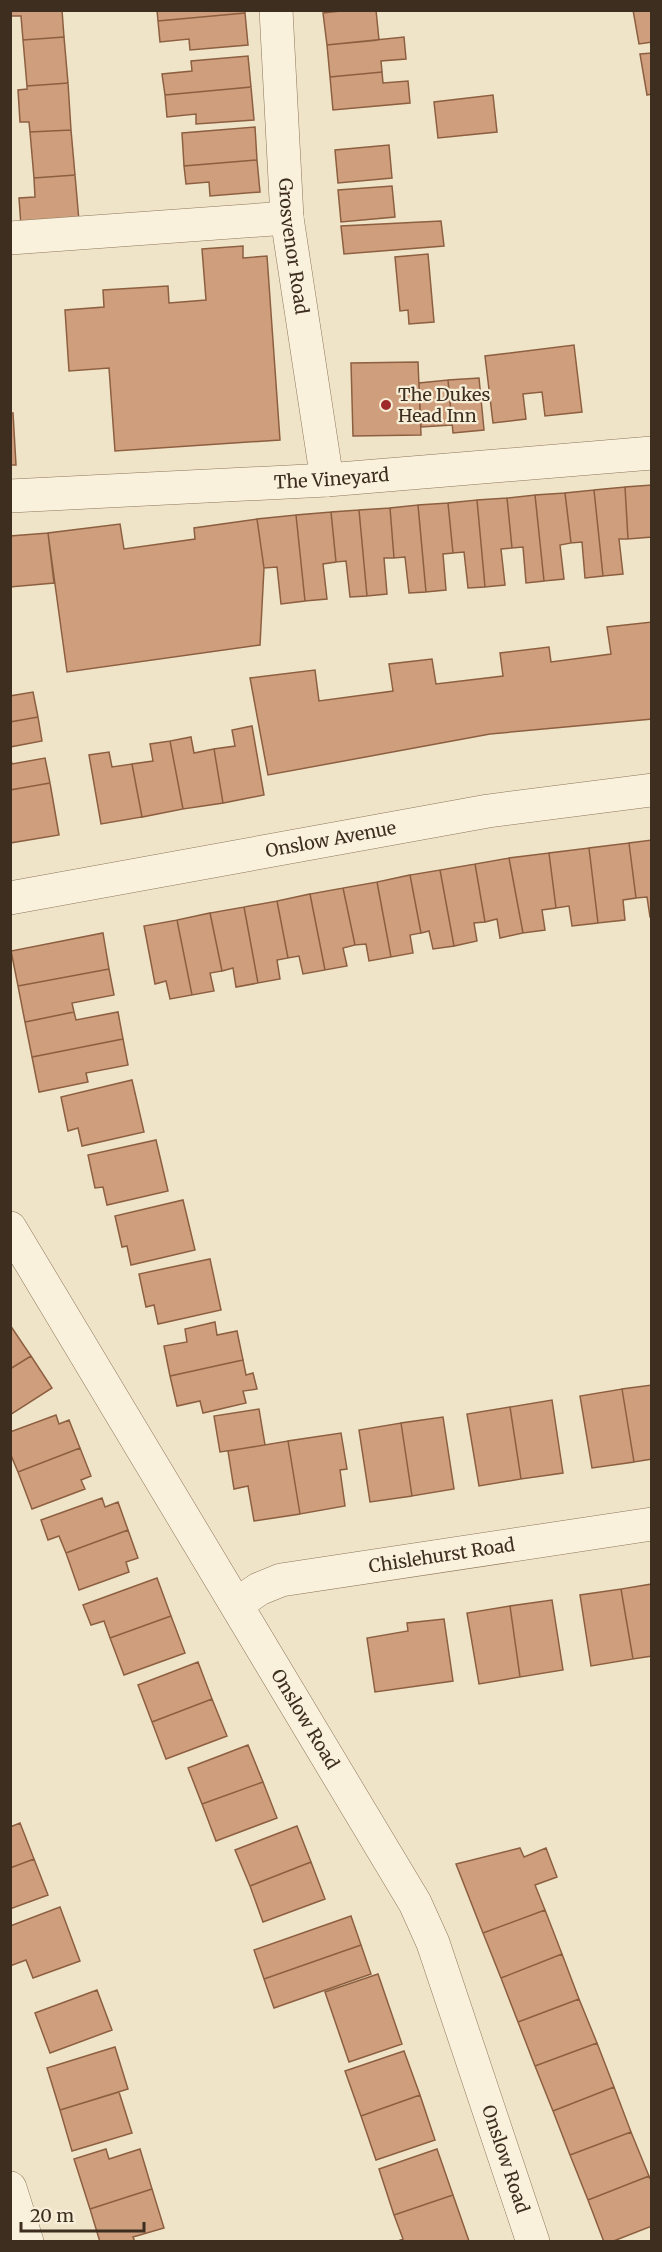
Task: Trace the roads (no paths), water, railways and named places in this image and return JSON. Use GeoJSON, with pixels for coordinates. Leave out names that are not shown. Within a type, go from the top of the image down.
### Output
{"type":"FeatureCollection","features":[{"type":"Feature","properties":{"kind":"street","name":"Grosvenor Road"},"geometry":{"type":"LineString","coordinates":[[276,10],[288,218],[327,480]]}},
{"type":"Feature","properties":{"kind":"street"},"geometry":{"type":"LineString","coordinates":[[10,238],[288,218]]}},
{"type":"Feature","properties":{"kind":"street","name":"The Vineyard"},"geometry":{"type":"LineString","coordinates":[[10,496],[327,480],[651,453]]}},
{"type":"Feature","properties":{"kind":"street","name":"Onslow Avenue"},"geometry":{"type":"LineString","coordinates":[[10,898],[488,811],[651,790]]}},
{"type":"Feature","properties":{"kind":"street","name":"Onslow Road"},"geometry":{"type":"LineString","coordinates":[[14,1241],[237,1604],[415,1903],[433,1943],[533,2241]]}},
{"type":"Feature","properties":{"kind":"street","name":"Chislehurst Road"},"geometry":{"type":"LineString","coordinates":[[237,1604],[259,1589],[281,1580],[651,1524]]}},
{"type":"Feature","properties":{"kind":"street"},"geometry":{"type":"LineString","coordinates":[[10,2188],[27,2241]]}},
{"type":"Feature","properties":{"kind":"place","name":"The Dukes Head Inn"},"geometry":{"type":"Point","coordinates":[386,405]}}]}
